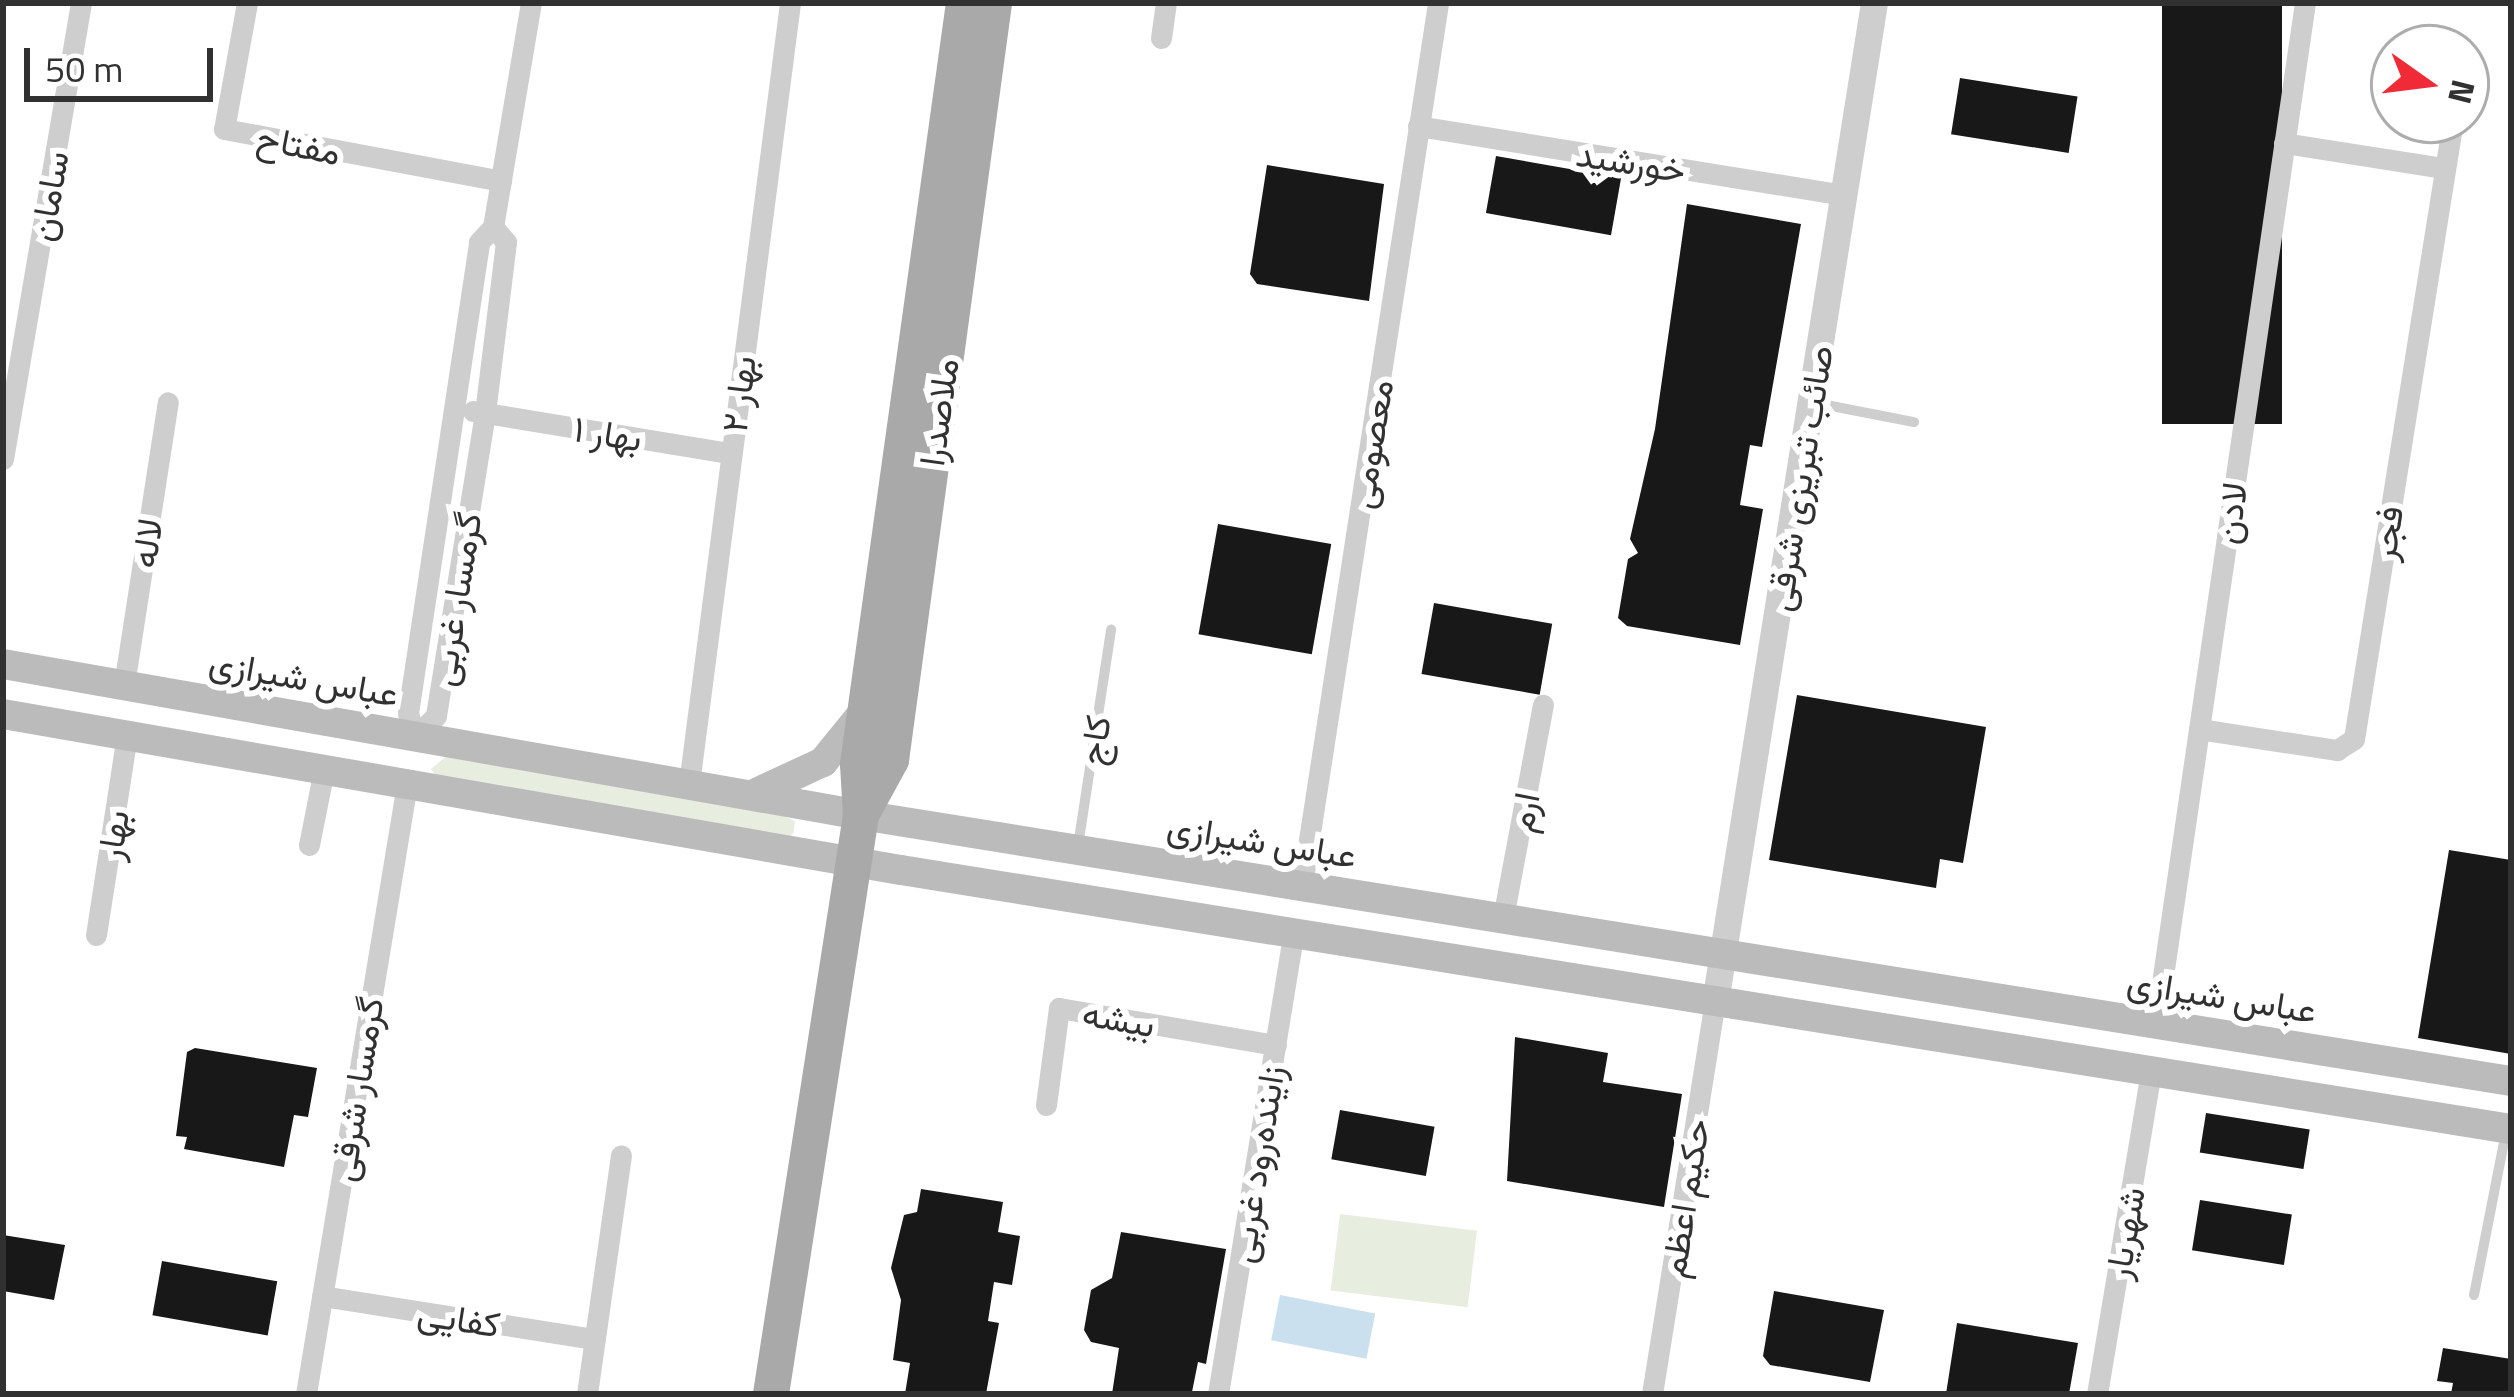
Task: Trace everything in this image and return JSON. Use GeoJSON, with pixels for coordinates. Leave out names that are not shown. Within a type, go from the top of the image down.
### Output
{"type":"FeatureCollection","features":[{"type":"Feature","properties":{"kind":"main road","name":"ملاصدرا"},"geometry":{"type":"LineString","coordinates":[[771,1394],[861,815],[866,710],[964,3]]}},
{"type":"Feature","properties":{"kind":"main road","name":"ملاصدرا"},"geometry":{"type":"LineString","coordinates":[[861,815],[891,760],[994,3]]}},
{"type":"Feature","properties":{"kind":"main road","name":"عباس شیرازی"},"geometry":{"type":"LineString","coordinates":[[3,664],[861,815],[2511,1081]]}},
{"type":"Feature","properties":{"kind":"main road"},"geometry":{"type":"LineString","coordinates":[[752,796],[823,762],[866,710]]}},
{"type":"Feature","properties":{"kind":"main road"},"geometry":{"type":"LineString","coordinates":[[3,713],[853,862],[2509,1129]]}},
{"type":"Feature","properties":{"kind":"main road"},"geometry":{"type":"LineString","coordinates":[[407,784],[415,736]]}},
{"type":"Feature","properties":{"kind":"main road"},"geometry":{"type":"LineString","coordinates":[[797,852],[813,830],[801,804]]}},
{"type":"Feature","properties":{"kind":"street","name":"سامان"},"geometry":{"type":"LineString","coordinates":[[3,459],[81,3]]}},
{"type":"Feature","properties":{"kind":"street","name":"مفتاح"},"geometry":{"type":"LineString","coordinates":[[247,3],[224,129],[502,181]]}},
{"type":"Feature","properties":{"kind":"street","name":"گرمسار غربی"},"geometry":{"type":"LineString","coordinates":[[494,227],[506,242],[485,413],[436,716],[415,736],[408,713],[479,242],[494,227],[531,3]]}},
{"type":"Feature","properties":{"kind":"street","name":"بهار ۲"},"geometry":{"type":"LineString","coordinates":[[689,784],[790,3]]}},
{"type":"Feature","properties":{"kind":"street"},"geometry":{"type":"LineString","coordinates":[[1161,38],[1166,3]]}},
{"type":"Feature","properties":{"kind":"street","name":"معصومی"},"geometry":{"type":"LineString","coordinates":[[1302,886],[1438,3]]}},
{"type":"Feature","properties":{"kind":"street","name":"صائب تبریزی شرقی"},"geometry":{"type":"LineString","coordinates":[[1715,1002],[1874,3]]}},
{"type":"Feature","properties":{"kind":"street","name":"لادن"},"geometry":{"type":"LineString","coordinates":[[2156,1024],[2305,3]]}},
{"type":"Feature","properties":{"kind":"street","name":"خورشید"},"geometry":{"type":"LineString","coordinates":[[1418,126],[1844,194]]}},
{"type":"Feature","properties":{"kind":"street"},"geometry":{"type":"LineString","coordinates":[[2284,143],[2444,168]]}},
{"type":"Feature","properties":{"kind":"street","name":"فجر"},"geometry":{"type":"LineString","coordinates":[[2199,729],[2337,750],[2354,739],[2448,144]]}},
{"type":"Feature","properties":{"kind":"street","name":"لاله"},"geometry":{"type":"LineString","coordinates":[[124,685],[168,402]]}},
{"type":"Feature","properties":{"kind":"street","name":"بهار ۱"},"geometry":{"type":"LineString","coordinates":[[454,408],[730,453]]}},
{"type":"Feature","properties":{"kind":"street","name":"ارم"},"geometry":{"type":"LineString","coordinates":[[1503,918],[1543,705]]}},
{"type":"Feature","properties":{"kind":"street","name":"بهار"},"geometry":{"type":"LineString","coordinates":[[96,934],[128,735]]}},
{"type":"Feature","properties":{"kind":"street"},"geometry":{"type":"LineString","coordinates":[[309,845],[324,770]]}},
{"type":"Feature","properties":{"kind":"street","name":"گرمسار شرقی"},"geometry":{"type":"LineString","coordinates":[[306,1394],[407,784]]}},
{"type":"Feature","properties":{"kind":"street","name":"زاینده‌رود غربی"},"geometry":{"type":"LineString","coordinates":[[1218,1394],[1293,934]]}},
{"type":"Feature","properties":{"kind":"street","name":"حکیم اعظم"},"geometry":{"type":"LineString","coordinates":[[1652,1394],[1715,1002]]}},
{"type":"Feature","properties":{"kind":"street","name":"بیشه"},"geometry":{"type":"LineString","coordinates":[[1046,1106],[1059,1008],[1276,1045]]}},
{"type":"Feature","properties":{"kind":"street","name":"شهریار"},"geometry":{"type":"LineString","coordinates":[[2097,1394],[2151,1071]]}},
{"type":"Feature","properties":{"kind":"street"},"geometry":{"type":"LineString","coordinates":[[587,1394],[621,1155]]}},
{"type":"Feature","properties":{"kind":"street","name":"کفایی"},"geometry":{"type":"LineString","coordinates":[[322,1296],[595,1339]]}},
{"type":"Feature","properties":{"kind":"lane"},"geometry":{"type":"LineString","coordinates":[[1811,402],[1914,422]]}},
{"type":"Feature","properties":{"kind":"lane","name":"کاج"},"geometry":{"type":"LineString","coordinates":[[1077,849],[1111,630]]}},
{"type":"Feature","properties":{"kind":"lane"},"geometry":{"type":"LineString","coordinates":[[2474,1294],[2509,1129]]}},
{"type":"Feature","properties":{"kind":"green space"},"geometry":{"type":"Polygon","coordinates":[[[448,755],[783,816],[795,821],[794,831],[790,838],[438,779],[431,769],[448,755]]]}},
{"type":"Feature","properties":{"kind":"green space"},"geometry":{"type":"Polygon","coordinates":[[[1340,1214],[1477,1231],[1468,1307],[1331,1290],[1340,1214]]]}},
{"type":"Feature","properties":{"kind":"water"},"geometry":{"type":"Polygon","coordinates":[[[1280,1295],[1375,1314],[1366,1359],[1271,1340],[1280,1295]]]}},
{"type":"Feature","properties":{"kind":"building"},"geometry":{"type":"Polygon","coordinates":[[[2162,3],[2282,3],[2282,424],[2162,424],[2162,3]]]}},
{"type":"Feature","properties":{"kind":"building"},"geometry":{"type":"Polygon","coordinates":[[[1960,78],[2078,97],[2069,153],[1951,134],[1960,78]]]}},
{"type":"Feature","properties":{"kind":"building"},"geometry":{"type":"Polygon","coordinates":[[[1496,156],[1621,178],[1611,235],[1486,213],[1496,156]]]}},
{"type":"Feature","properties":{"kind":"building"},"geometry":{"type":"Polygon","coordinates":[[[1267,165],[1384,184],[1369,301],[1257,284],[1250,274],[1267,165]]]}},
{"type":"Feature","properties":{"kind":"building"},"geometry":{"type":"Polygon","coordinates":[[[1687,204],[1801,224],[1762,447],[1750,445],[1740,505],[1763,509],[1740,645],[1627,626],[1618,618],[1628,559],[1638,553],[1630,539],[1655,429],[1687,204]]]}},
{"type":"Feature","properties":{"kind":"building"},"geometry":{"type":"Polygon","coordinates":[[[1218,524],[1331,544],[1312,654],[1199,634],[1218,524]]]}},
{"type":"Feature","properties":{"kind":"building"},"geometry":{"type":"Polygon","coordinates":[[[1434,603],[1552,624],[1540,695],[1421,674],[1434,603]]]}},
{"type":"Feature","properties":{"kind":"building"},"geometry":{"type":"Polygon","coordinates":[[[1797,695],[1986,727],[1963,863],[1940,859],[1936,888],[1769,860],[1797,695]]]}},
{"type":"Feature","properties":{"kind":"building"},"geometry":{"type":"Polygon","coordinates":[[[2449,850],[2511,860],[2511,1054],[2418,1038],[2449,850]]]}},
{"type":"Feature","properties":{"kind":"building"},"geometry":{"type":"Polygon","coordinates":[[[1515,1037],[1608,1053],[1603,1082],[1682,1094],[1664,1207],[1507,1181],[1515,1037]]]}},
{"type":"Feature","properties":{"kind":"building"},"geometry":{"type":"Polygon","coordinates":[[[195,1048],[317,1068],[308,1117],[294,1115],[284,1167],[184,1149],[187,1137],[176,1136],[187,1052],[195,1048]]]}},
{"type":"Feature","properties":{"kind":"building"},"geometry":{"type":"Polygon","coordinates":[[[1340,1110],[1435,1127],[1426,1176],[1331,1159],[1340,1110]]]}},
{"type":"Feature","properties":{"kind":"building"},"geometry":{"type":"Polygon","coordinates":[[[2206,1113],[2310,1129],[2303,1169],[2200,1153],[2206,1113]]]}},
{"type":"Feature","properties":{"kind":"building"},"geometry":{"type":"Polygon","coordinates":[[[921,1189],[1003,1202],[998,1232],[1020,1236],[1012,1285],[994,1282],[988,1321],[999,1323],[986,1394],[905,1394],[910,1363],[893,1360],[901,1300],[891,1268],[904,1215],[917,1212],[921,1189]]]}},
{"type":"Feature","properties":{"kind":"building"},"geometry":{"type":"Polygon","coordinates":[[[2200,1200],[2292,1215],[2284,1265],[2192,1250],[2200,1200]]]}},
{"type":"Feature","properties":{"kind":"building"},"geometry":{"type":"Polygon","coordinates":[[[1121,1232],[1226,1249],[1206,1364],[1198,1362],[1192,1392],[1112,1394],[1119,1348],[1091,1342],[1084,1330],[1091,1290],[1112,1278],[1121,1232]]]}},
{"type":"Feature","properties":{"kind":"building"},"geometry":{"type":"Polygon","coordinates":[[[3,1235],[65,1245],[54,1300],[3,1291],[3,1235]]]}},
{"type":"Feature","properties":{"kind":"building"},"geometry":{"type":"Polygon","coordinates":[[[162,1261],[277,1281],[268,1335],[152,1315],[162,1261]]]}},
{"type":"Feature","properties":{"kind":"building"},"geometry":{"type":"Polygon","coordinates":[[[1774,1291],[1884,1310],[1870,1382],[1770,1365],[1763,1356],[1774,1291]]]}},
{"type":"Feature","properties":{"kind":"building"},"geometry":{"type":"Polygon","coordinates":[[[1957,1323],[2078,1343],[2069,1394],[1946,1394],[1957,1323]]]}},
{"type":"Feature","properties":{"kind":"building"},"geometry":{"type":"Polygon","coordinates":[[[2443,1348],[2511,1359],[2511,1394],[2451,1394],[2453,1383],[2437,1381],[2443,1348]]]}}]}
